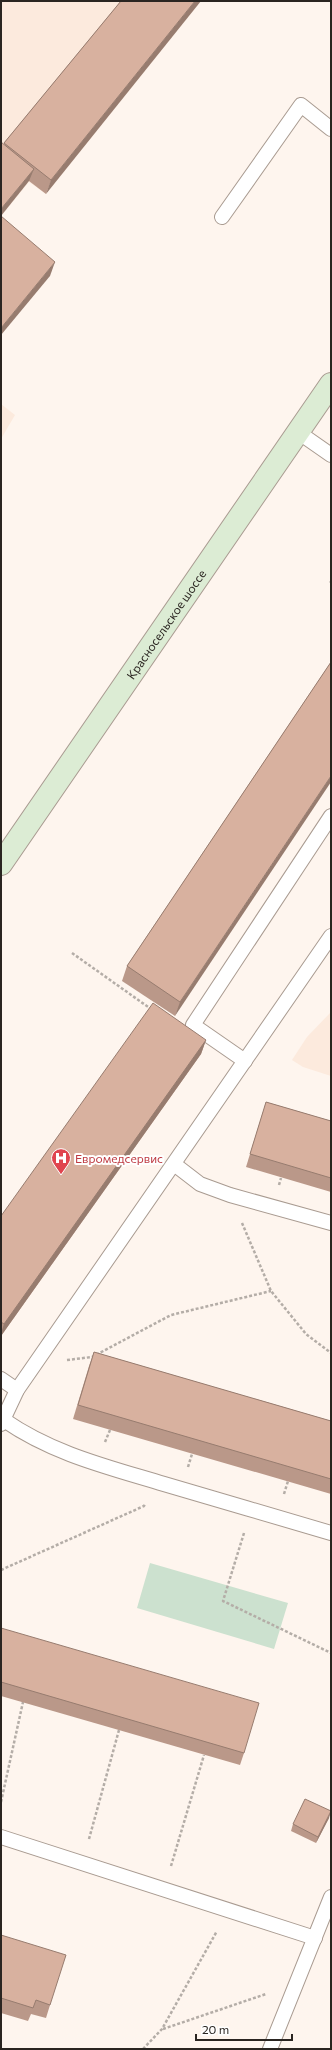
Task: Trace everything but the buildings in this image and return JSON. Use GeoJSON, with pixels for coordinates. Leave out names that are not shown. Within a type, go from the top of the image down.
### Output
{"type":"FeatureCollection","features":[{"type":"Feature","properties":{"kind":"main road","name":"Красносельское шоссе"},"geometry":{"type":"LineString","coordinates":[[1,864],[331,384]]}},
{"type":"Feature","properties":{"kind":"lane"},"geometry":{"type":"LineString","coordinates":[[222,217],[301,105],[331,128]]}},
{"type":"Feature","properties":{"kind":"lane"},"geometry":{"type":"LineString","coordinates":[[298,432],[331,455]]}},
{"type":"Feature","properties":{"kind":"lane"},"geometry":{"type":"LineString","coordinates":[[245,1061],[192,1025],[331,816]]}},
{"type":"Feature","properties":{"kind":"lane"},"geometry":{"type":"LineString","coordinates":[[331,936],[17,1390],[3,1422],[26,1436],[51,1448],[98,1464],[331,1533]]}},
{"type":"Feature","properties":{"kind":"lane"},"geometry":{"type":"LineString","coordinates":[[174,1164],[200,1184],[230,1195],[331,1223]]}},
{"type":"Feature","properties":{"kind":"lane"},"geometry":{"type":"LineString","coordinates":[[1,1379],[17,1390]]}},
{"type":"Feature","properties":{"kind":"lane"},"geometry":{"type":"LineString","coordinates":[[1,1837],[315,1938]]}},
{"type":"Feature","properties":{"kind":"lane"},"geometry":{"type":"LineString","coordinates":[[270,2049],[331,1897]]}},
{"type":"Feature","properties":{"kind":"path"},"geometry":{"type":"LineString","coordinates":[[72,953],[175,1026],[192,1025]]}},
{"type":"Feature","properties":{"kind":"path"},"geometry":{"type":"LineString","coordinates":[[230,1195],[271,1291],[306,1334],[331,1353]]}},
{"type":"Feature","properties":{"kind":"path"},"geometry":{"type":"LineString","coordinates":[[36,1363],[92,1357],[171,1315],[271,1291]]}},
{"type":"Feature","properties":{"kind":"path"},"geometry":{"type":"LineString","coordinates":[[1,1570],[133,1511]]}},
{"type":"Feature","properties":{"kind":"path"},"geometry":{"type":"LineString","coordinates":[[245,1530],[223,1601],[331,1654]]}},
{"type":"Feature","properties":{"kind":"path"},"geometry":{"type":"LineString","coordinates":[[1,1802],[23,1702]]}},
{"type":"Feature","properties":{"kind":"path"},"geometry":{"type":"LineString","coordinates":[[82,1863],[119,1730]]}},
{"type":"Feature","properties":{"kind":"path"},"geometry":{"type":"LineString","coordinates":[[164,1889],[204,1755]]}},
{"type":"Feature","properties":{"kind":"path"},"geometry":{"type":"LineString","coordinates":[[143,2049],[162,2029],[218,1929]]}},
{"type":"Feature","properties":{"kind":"path"},"geometry":{"type":"LineString","coordinates":[[162,2029],[267,1994]]}},
{"type":"Feature","properties":{"kind":"shaded area"},"geometry":{"type":"Polygon","coordinates":[[[1,1],[201,1],[46,194],[29,182],[1,216],[1,1]]]}},
{"type":"Feature","properties":{"kind":"shaded area"},"geometry":{"type":"Polygon","coordinates":[[[1,404],[15,415],[1,439],[1,404]]]}},
{"type":"Feature","properties":{"kind":"shaded area"},"geometry":{"type":"Polygon","coordinates":[[[331,1012],[331,1076],[303,1067],[292,1060],[307,1037],[331,1012]]]}},
{"type":"Feature","properties":{"kind":"green space"},"geometry":{"type":"Polygon","coordinates":[[[150,1563],[288,1603],[274,1649],[137,1608],[150,1563]]]}},
{"type":"Feature","properties":{"kind":"place","name":"Евромедсервис"},"geometry":{"type":"Point","coordinates":[61,1175]}}]}
